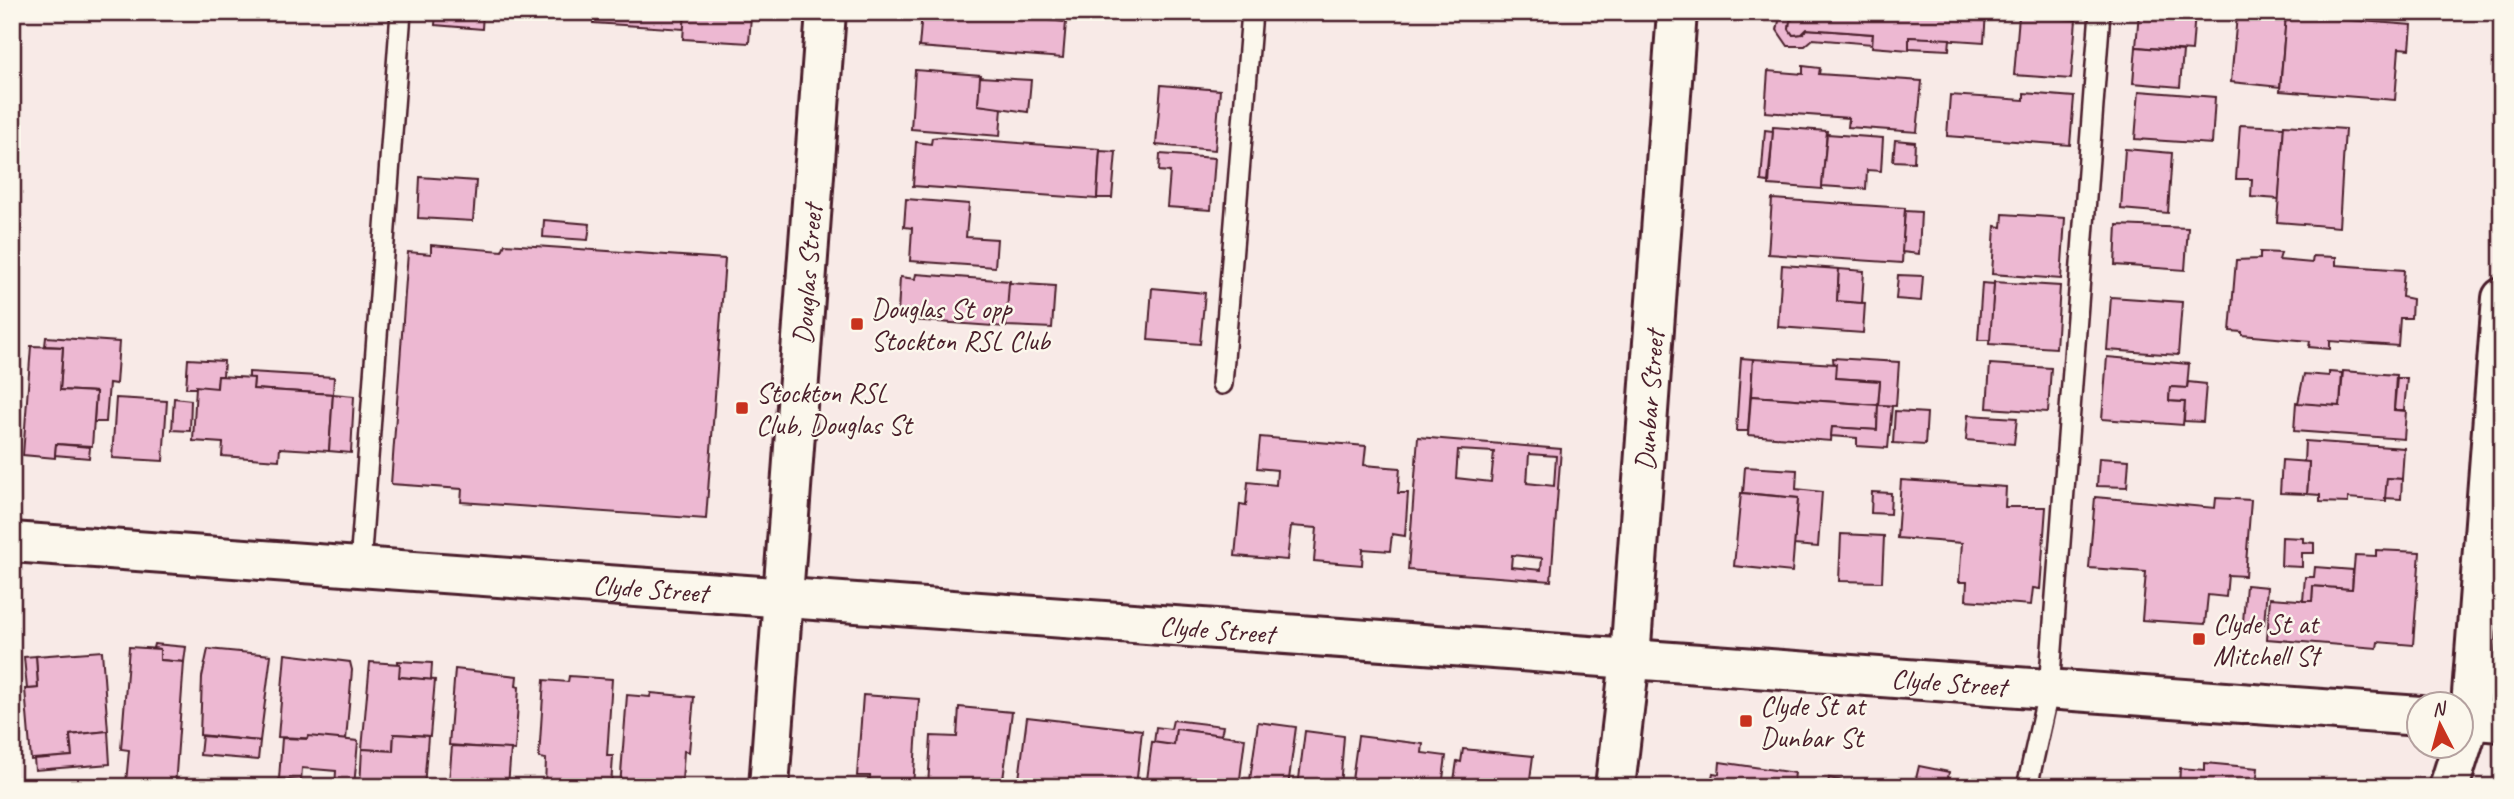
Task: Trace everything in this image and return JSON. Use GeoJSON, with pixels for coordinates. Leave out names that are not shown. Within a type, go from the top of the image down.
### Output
{"type":"FeatureCollection","features":[{"type":"Feature","properties":{"kind":"street","name":"Douglas Street"},"geometry":{"type":"LineString","coordinates":[[769,787],[826,12]]}},
{"type":"Feature","properties":{"kind":"street","name":"Dunbar Street"},"geometry":{"type":"LineString","coordinates":[[1615,787],[1630,659],[1677,12]]}},
{"type":"Feature","properties":{"kind":"street"},"geometry":{"type":"LineString","coordinates":[[2449,787],[2478,720],[2502,298]]}},
{"type":"Feature","properties":{"kind":"street","name":"Clyde Street"},"geometry":{"type":"LineString","coordinates":[[12,542],[2406,715]]}},
{"type":"Feature","properties":{"kind":"lane"},"geometry":{"type":"LineString","coordinates":[[360,566],[401,12]]}},
{"type":"Feature","properties":{"kind":"lane"},"geometry":{"type":"LineString","coordinates":[[1222,384],[1252,12]]}},
{"type":"Feature","properties":{"kind":"lane"},"geometry":{"type":"LineString","coordinates":[[2027,787],[2049,689],[2100,12]]}},
{"type":"Feature","properties":{"kind":"building"},"geometry":{"type":"Polygon","coordinates":[[[436,12],[483,12],[482,29],[435,25],[436,12]]]}},
{"type":"Feature","properties":{"kind":"building"},"geometry":{"type":"Polygon","coordinates":[[[594,12],[685,12],[684,29],[593,23],[594,12]]]}},
{"type":"Feature","properties":{"kind":"building"},"geometry":{"type":"Polygon","coordinates":[[[685,12],[748,12],[751,16],[749,43],[683,39],[685,12]]]}},
{"type":"Feature","properties":{"kind":"building"},"geometry":{"type":"Polygon","coordinates":[[[922,12],[975,12],[1066,22],[1063,58],[919,47],[922,12]]]}},
{"type":"Feature","properties":{"kind":"building"},"geometry":{"type":"Polygon","coordinates":[[[1781,12],[1798,12],[1798,16],[1790,21],[1789,29],[1793,35],[1802,34],[1807,29],[1873,34],[1872,44],[1813,39],[1805,46],[1788,46],[1777,30],[1781,12]]]}},
{"type":"Feature","properties":{"kind":"building"},"geometry":{"type":"Polygon","coordinates":[[[1798,12],[1986,12],[1984,42],[1909,37],[1909,50],[1872,47],[1873,34],[1807,29],[1802,34],[1793,35],[1789,29],[1790,21],[1798,16],[1798,12]]]}},
{"type":"Feature","properties":{"kind":"building"},"geometry":{"type":"Polygon","coordinates":[[[2139,12],[2195,12],[2192,51],[2136,47],[2139,12]]]}},
{"type":"Feature","properties":{"kind":"building"},"geometry":{"type":"Polygon","coordinates":[[[2237,15],[2286,18],[2280,87],[2231,82],[2237,15]]]}},
{"type":"Feature","properties":{"kind":"building"},"geometry":{"type":"Polygon","coordinates":[[[2286,15],[2412,25],[2410,49],[2399,48],[2395,100],[2280,91],[2286,15]]]}},
{"type":"Feature","properties":{"kind":"building"},"geometry":{"type":"Polygon","coordinates":[[[2019,16],[2076,20],[2071,79],[2014,75],[2019,16]]]}},
{"type":"Feature","properties":{"kind":"building"},"geometry":{"type":"Polygon","coordinates":[[[1909,37],[1950,39],[1949,50],[1909,48],[1909,37]]]}},
{"type":"Feature","properties":{"kind":"building"},"geometry":{"type":"Polygon","coordinates":[[[2136,47],[2183,51],[2180,87],[2133,83],[2136,47]]]}},
{"type":"Feature","properties":{"kind":"building"},"geometry":{"type":"Polygon","coordinates":[[[1803,66],[1820,68],[1819,74],[1922,81],[1917,132],[1848,127],[1849,118],[1765,112],[1768,71],[1803,74],[1803,66]]]}},
{"type":"Feature","properties":{"kind":"building"},"geometry":{"type":"Polygon","coordinates":[[[915,70],[981,75],[978,105],[1002,107],[1000,136],[911,129],[915,70]]]}},
{"type":"Feature","properties":{"kind":"building"},"geometry":{"type":"Polygon","coordinates":[[[980,77],[1031,80],[1028,112],[978,105],[980,77]]]}},
{"type":"Feature","properties":{"kind":"building"},"geometry":{"type":"Polygon","coordinates":[[[1161,85],[1220,90],[1215,150],[1156,145],[1161,85]]]}},
{"type":"Feature","properties":{"kind":"building"},"geometry":{"type":"Polygon","coordinates":[[[2139,91],[2215,97],[2212,144],[2135,139],[2139,91]]]}},
{"type":"Feature","properties":{"kind":"building"},"geometry":{"type":"Polygon","coordinates":[[[2024,93],[2074,97],[2070,145],[1947,136],[1950,95],[2024,100],[2024,93]]]}},
{"type":"Feature","properties":{"kind":"building"},"geometry":{"type":"Polygon","coordinates":[[[2240,125],[2284,127],[2279,199],[2251,197],[2252,179],[2236,179],[2240,125]]]}},
{"type":"Feature","properties":{"kind":"building"},"geometry":{"type":"Polygon","coordinates":[[[2284,125],[2345,129],[2339,227],[2277,222],[2284,125]]]}},
{"type":"Feature","properties":{"kind":"building"},"geometry":{"type":"Polygon","coordinates":[[[1773,127],[1827,131],[1822,189],[1769,185],[1773,127]]]}},
{"type":"Feature","properties":{"kind":"building"},"geometry":{"type":"Polygon","coordinates":[[[1765,130],[1773,131],[1768,182],[1761,181],[1765,130]]]}},
{"type":"Feature","properties":{"kind":"building"},"geometry":{"type":"Polygon","coordinates":[[[1827,134],[1883,138],[1881,171],[1867,170],[1866,189],[1822,186],[1827,134]]]}},
{"type":"Feature","properties":{"kind":"building"},"geometry":{"type":"Polygon","coordinates":[[[932,138],[1100,149],[1097,199],[913,186],[916,142],[931,144],[932,138]]]}},
{"type":"Feature","properties":{"kind":"building"},"geometry":{"type":"Polygon","coordinates":[[[1895,140],[1915,142],[1914,162],[1893,161],[1895,140]]]}},
{"type":"Feature","properties":{"kind":"building"},"geometry":{"type":"Polygon","coordinates":[[[2125,149],[2172,153],[2168,213],[2121,209],[2125,149]]]}},
{"type":"Feature","properties":{"kind":"building"},"geometry":{"type":"Polygon","coordinates":[[[1100,151],[1116,152],[1112,198],[1097,198],[1100,151]]]}},
{"type":"Feature","properties":{"kind":"building"},"geometry":{"type":"Polygon","coordinates":[[[1160,154],[1215,158],[1211,210],[1167,207],[1170,172],[1159,171],[1160,154]]]}},
{"type":"Feature","properties":{"kind":"building"},"geometry":{"type":"Polygon","coordinates":[[[420,177],[476,181],[473,221],[418,218],[420,177]]]}},
{"type":"Feature","properties":{"kind":"building"},"geometry":{"type":"Polygon","coordinates":[[[906,199],[969,204],[966,237],[997,239],[995,267],[910,261],[912,228],[904,227],[906,199]]]}},
{"type":"Feature","properties":{"kind":"building"},"geometry":{"type":"Polygon","coordinates":[[[1772,199],[1905,208],[1902,263],[1768,254],[1772,199]]]}},
{"type":"Feature","properties":{"kind":"building"},"geometry":{"type":"Polygon","coordinates":[[[1905,211],[1921,212],[1919,254],[1902,252],[1905,211]]]}},
{"type":"Feature","properties":{"kind":"building"},"geometry":{"type":"Polygon","coordinates":[[[2003,214],[2065,218],[2061,279],[1992,274],[1995,226],[2002,227],[2003,214]]]}},
{"type":"Feature","properties":{"kind":"building"},"geometry":{"type":"Polygon","coordinates":[[[544,220],[590,224],[588,240],[543,237],[544,220]]]}},
{"type":"Feature","properties":{"kind":"building"},"geometry":{"type":"Polygon","coordinates":[[[2117,225],[2188,228],[2185,270],[2115,265],[2117,225]]]}},
{"type":"Feature","properties":{"kind":"building"},"geometry":{"type":"Polygon","coordinates":[[[505,244],[725,259],[706,519],[461,502],[462,489],[391,484],[408,252],[431,254],[431,245],[502,251],[505,244]]]}},
{"type":"Feature","properties":{"kind":"building"},"geometry":{"type":"Polygon","coordinates":[[[2260,252],[2281,253],[2279,260],[2312,263],[2313,256],[2336,257],[2336,265],[2404,270],[2402,297],[2412,299],[2411,318],[2400,318],[2398,346],[2330,341],[2330,349],[2309,347],[2310,341],[2242,335],[2242,332],[2230,331],[2236,260],[2260,259],[2260,252]]]}},
{"type":"Feature","properties":{"kind":"building"},"geometry":{"type":"Polygon","coordinates":[[[1782,265],[1839,269],[1837,301],[1865,303],[1863,333],[1778,327],[1782,265]]]}},
{"type":"Feature","properties":{"kind":"building"},"geometry":{"type":"Polygon","coordinates":[[[1839,269],[1864,271],[1862,303],[1837,301],[1839,269]]]}},
{"type":"Feature","properties":{"kind":"building"},"geometry":{"type":"Polygon","coordinates":[[[916,274],[1010,281],[1006,327],[912,320],[912,315],[898,314],[900,277],[915,279],[916,274]]]}},
{"type":"Feature","properties":{"kind":"building"},"geometry":{"type":"Polygon","coordinates":[[[1898,275],[1923,276],[1921,301],[1896,299],[1898,275]]]}},
{"type":"Feature","properties":{"kind":"building"},"geometry":{"type":"Polygon","coordinates":[[[1994,282],[2060,286],[2056,348],[1989,344],[1994,282]]]}},
{"type":"Feature","properties":{"kind":"building"},"geometry":{"type":"Polygon","coordinates":[[[1009,283],[1055,286],[1052,328],[1006,326],[1009,283]]]}},
{"type":"Feature","properties":{"kind":"building"},"geometry":{"type":"Polygon","coordinates":[[[1982,283],[1994,284],[1990,340],[1978,340],[1982,283]]]}},
{"type":"Feature","properties":{"kind":"building"},"geometry":{"type":"Polygon","coordinates":[[[1152,288],[1205,293],[1200,344],[1148,340],[1152,288]]]}},
{"type":"Feature","properties":{"kind":"building"},"geometry":{"type":"Polygon","coordinates":[[[2111,297],[2182,302],[2178,355],[2107,350],[2111,297]]]}},
{"type":"Feature","properties":{"kind":"building"},"geometry":{"type":"Polygon","coordinates":[[[46,337],[119,342],[116,384],[109,383],[106,422],[94,422],[96,392],[60,390],[63,347],[45,346],[46,337]]]}},
{"type":"Feature","properties":{"kind":"building"},"geometry":{"type":"Polygon","coordinates":[[[31,346],[63,347],[60,390],[96,392],[92,446],[56,444],[55,458],[23,455],[31,346]]]}},
{"type":"Feature","properties":{"kind":"building"},"geometry":{"type":"Polygon","coordinates":[[[2107,357],[2189,364],[2187,388],[2170,387],[2169,401],[2185,402],[2183,425],[2102,419],[2107,357]]]}},
{"type":"Feature","properties":{"kind":"building"},"geometry":{"type":"Polygon","coordinates":[[[1741,358],[1753,359],[1748,431],[1736,431],[1741,358]]]}},
{"type":"Feature","properties":{"kind":"building"},"geometry":{"type":"Polygon","coordinates":[[[1833,358],[1899,362],[1896,406],[1878,405],[1880,381],[1835,378],[1833,358]]]}},
{"type":"Feature","properties":{"kind":"building"},"geometry":{"type":"Polygon","coordinates":[[[188,359],[224,361],[223,376],[218,376],[217,388],[186,388],[188,359]]]}},
{"type":"Feature","properties":{"kind":"building"},"geometry":{"type":"Polygon","coordinates":[[[1753,359],[1836,364],[1835,378],[1880,381],[1878,405],[1751,396],[1753,359]]]}},
{"type":"Feature","properties":{"kind":"building"},"geometry":{"type":"Polygon","coordinates":[[[1990,364],[2051,368],[2048,412],[1987,408],[1990,364]]]}},
{"type":"Feature","properties":{"kind":"building"},"geometry":{"type":"Polygon","coordinates":[[[2343,371],[2396,375],[2394,410],[2406,411],[2404,439],[2294,431],[2296,402],[2340,406],[2343,371]]]}},
{"type":"Feature","properties":{"kind":"building"},"geometry":{"type":"Polygon","coordinates":[[[249,372],[334,377],[333,394],[253,389],[254,378],[249,378],[249,372]]]}},
{"type":"Feature","properties":{"kind":"building"},"geometry":{"type":"Polygon","coordinates":[[[2329,372],[2342,373],[2340,406],[2298,403],[2304,374],[2329,376],[2329,372]]]}},
{"type":"Feature","properties":{"kind":"building"},"geometry":{"type":"Polygon","coordinates":[[[218,376],[254,378],[253,389],[333,394],[329,451],[280,448],[279,460],[222,456],[223,443],[193,441],[196,386],[217,388],[218,376]]]}},
{"type":"Feature","properties":{"kind":"building"},"geometry":{"type":"Polygon","coordinates":[[[2397,378],[2407,378],[2404,410],[2394,410],[2397,378]]]}},
{"type":"Feature","properties":{"kind":"building"},"geometry":{"type":"Polygon","coordinates":[[[2188,382],[2206,384],[2203,422],[2184,421],[2185,402],[2169,401],[2170,387],[2187,388],[2188,382]]]}},
{"type":"Feature","properties":{"kind":"building"},"geometry":{"type":"Polygon","coordinates":[[[333,394],[354,396],[351,453],[329,451],[333,394]]]}},
{"type":"Feature","properties":{"kind":"building"},"geometry":{"type":"Polygon","coordinates":[[[1751,396],[1878,405],[1877,430],[1832,427],[1831,441],[1748,435],[1751,396]]]}},
{"type":"Feature","properties":{"kind":"building"},"geometry":{"type":"Polygon","coordinates":[[[116,398],[167,401],[163,461],[112,458],[116,398]]]}},
{"type":"Feature","properties":{"kind":"building"},"geometry":{"type":"Polygon","coordinates":[[[174,398],[191,400],[190,431],[172,430],[174,398]]]}},
{"type":"Feature","properties":{"kind":"building"},"geometry":{"type":"Polygon","coordinates":[[[1878,405],[1892,406],[1888,448],[1857,446],[1857,438],[1831,436],[1832,427],[1877,430],[1878,405]]]}},
{"type":"Feature","properties":{"kind":"building"},"geometry":{"type":"Polygon","coordinates":[[[1895,411],[1927,413],[1925,445],[1893,443],[1895,411]]]}},
{"type":"Feature","properties":{"kind":"building"},"geometry":{"type":"Polygon","coordinates":[[[1968,415],[2017,418],[2014,444],[1966,440],[1968,415]]]}},
{"type":"Feature","properties":{"kind":"building"},"geometry":{"type":"Polygon","coordinates":[[[1260,437],[1366,446],[1364,465],[1400,468],[1398,493],[1408,493],[1405,536],[1392,534],[1390,551],[1363,549],[1362,565],[1314,561],[1317,528],[1291,526],[1287,560],[1235,556],[1240,504],[1246,505],[1248,482],[1276,485],[1277,470],[1257,468],[1260,437]]]}},
{"type":"Feature","properties":{"kind":"building"},"geometry":{"type":"Polygon","coordinates":[[[1418,437],[1561,449],[1551,581],[1408,570],[1418,437]],[[1458,450],[1456,478],[1491,482],[1494,452],[1458,450]],[[1529,454],[1527,483],[1554,486],[1556,456],[1529,454]],[[1512,555],[1511,567],[1541,570],[1542,558],[1512,555]]]}},
{"type":"Feature","properties":{"kind":"building"},"geometry":{"type":"Polygon","coordinates":[[[2305,441],[2404,448],[2402,479],[2387,478],[2386,501],[2348,498],[2348,503],[2320,502],[2320,495],[2307,494],[2309,462],[2304,462],[2305,441]]]}},
{"type":"Feature","properties":{"kind":"building"},"geometry":{"type":"Polygon","coordinates":[[[56,444],[90,447],[89,458],[55,455],[56,444]]]}},
{"type":"Feature","properties":{"kind":"building"},"geometry":{"type":"Polygon","coordinates":[[[2099,458],[2129,460],[2127,487],[2097,486],[2099,458]]]}},
{"type":"Feature","properties":{"kind":"building"},"geometry":{"type":"Polygon","coordinates":[[[2282,460],[2309,462],[2307,494],[2280,493],[2282,460]]]}},
{"type":"Feature","properties":{"kind":"building"},"geometry":{"type":"Polygon","coordinates":[[[1745,467],[1797,470],[1796,489],[1822,492],[1818,547],[1794,545],[1798,498],[1743,493],[1745,467]]]}},
{"type":"Feature","properties":{"kind":"building"},"geometry":{"type":"Polygon","coordinates":[[[2387,478],[2402,479],[2401,499],[2385,498],[2387,478]]]}},
{"type":"Feature","properties":{"kind":"building"},"geometry":{"type":"Polygon","coordinates":[[[1901,480],[2006,487],[2005,507],[2046,507],[2040,589],[2033,588],[2031,605],[1966,600],[1967,582],[1959,582],[1962,543],[1897,538],[1901,480]]]}},
{"type":"Feature","properties":{"kind":"building"},"geometry":{"type":"Polygon","coordinates":[[[1872,492],[1891,493],[1890,514],[1871,513],[1872,492]]]}},
{"type":"Feature","properties":{"kind":"building"},"geometry":{"type":"Polygon","coordinates":[[[1741,493],[1798,498],[1792,572],[1734,566],[1741,493]]]}},
{"type":"Feature","properties":{"kind":"building"},"geometry":{"type":"Polygon","coordinates":[[[2095,497],[2215,508],[2216,498],[2251,500],[2245,576],[2228,575],[2226,597],[2208,595],[2205,624],[2142,620],[2146,572],[2089,568],[2095,497]]]}},
{"type":"Feature","properties":{"kind":"building"},"geometry":{"type":"Polygon","coordinates":[[[1841,534],[1884,536],[1882,582],[1839,581],[1841,534]]]}},
{"type":"Feature","properties":{"kind":"building"},"geometry":{"type":"Polygon","coordinates":[[[2282,537],[2303,538],[2303,542],[2314,543],[2314,553],[2302,553],[2302,567],[2281,566],[2282,537]]]}},
{"type":"Feature","properties":{"kind":"building"},"geometry":{"type":"Polygon","coordinates":[[[2376,550],[2420,552],[2413,645],[2378,642],[2377,648],[2267,639],[2270,598],[2312,601],[2313,586],[2352,589],[2355,555],[2376,556],[2376,550]]]}},
{"type":"Feature","properties":{"kind":"building"},"geometry":{"type":"Polygon","coordinates":[[[2315,567],[2353,570],[2352,589],[2313,586],[2312,601],[2303,601],[2305,577],[2314,577],[2315,567]]]}},
{"type":"Feature","properties":{"kind":"building"},"geometry":{"type":"Polygon","coordinates":[[[2246,585],[2267,587],[2264,624],[2243,622],[2246,585]]]}},
{"type":"Feature","properties":{"kind":"building"},"geometry":{"type":"Polygon","coordinates":[[[154,644],[186,647],[184,662],[160,660],[160,649],[153,648],[154,644]]]}},
{"type":"Feature","properties":{"kind":"building"},"geometry":{"type":"Polygon","coordinates":[[[129,647],[160,649],[160,660],[184,662],[175,787],[126,783],[129,750],[121,749],[129,647]]]}},
{"type":"Feature","properties":{"kind":"building"},"geometry":{"type":"Polygon","coordinates":[[[208,649],[271,655],[260,741],[200,735],[202,677],[208,649]]]}},
{"type":"Feature","properties":{"kind":"building"},"geometry":{"type":"Polygon","coordinates":[[[102,651],[108,731],[70,735],[72,756],[31,760],[25,689],[38,688],[36,656],[102,651]]]}},
{"type":"Feature","properties":{"kind":"building"},"geometry":{"type":"Polygon","coordinates":[[[285,654],[350,662],[352,670],[346,740],[278,737],[285,654]]]}},
{"type":"Feature","properties":{"kind":"building"},"geometry":{"type":"Polygon","coordinates":[[[36,656],[38,688],[27,689],[24,657],[36,656]]]}},
{"type":"Feature","properties":{"kind":"building"},"geometry":{"type":"Polygon","coordinates":[[[398,661],[432,663],[431,680],[399,677],[398,661]]]}},
{"type":"Feature","properties":{"kind":"building"},"geometry":{"type":"Polygon","coordinates":[[[370,662],[400,664],[399,677],[435,680],[430,736],[394,734],[393,751],[362,749],[370,662]]]}},
{"type":"Feature","properties":{"kind":"building"},"geometry":{"type":"Polygon","coordinates":[[[455,669],[517,676],[516,686],[519,687],[515,750],[449,745],[455,669]]]}},
{"type":"Feature","properties":{"kind":"building"},"geometry":{"type":"Polygon","coordinates":[[[569,676],[612,679],[607,756],[613,756],[611,787],[545,787],[546,759],[539,758],[544,680],[568,682],[569,676]]]}},
{"type":"Feature","properties":{"kind":"building"},"geometry":{"type":"Polygon","coordinates":[[[651,693],[694,697],[689,752],[684,751],[682,782],[663,780],[662,787],[620,787],[627,695],[650,697],[651,693]]]}},
{"type":"Feature","properties":{"kind":"building"},"geometry":{"type":"Polygon","coordinates":[[[863,695],[919,699],[913,787],[869,787],[870,776],[857,776],[863,695]]]}},
{"type":"Feature","properties":{"kind":"building"},"geometry":{"type":"Polygon","coordinates":[[[959,707],[1012,712],[1002,787],[928,787],[931,736],[957,737],[959,707]]]}},
{"type":"Feature","properties":{"kind":"building"},"geometry":{"type":"Polygon","coordinates":[[[1027,717],[1142,730],[1136,787],[1018,787],[1027,717]]]}},
{"type":"Feature","properties":{"kind":"building"},"geometry":{"type":"Polygon","coordinates":[[[1173,720],[1223,726],[1221,735],[1176,729],[1174,745],[1154,743],[1156,727],[1171,729],[1173,720]]]}},
{"type":"Feature","properties":{"kind":"building"},"geometry":{"type":"Polygon","coordinates":[[[1258,722],[1296,727],[1288,787],[1249,787],[1258,722]]]}},
{"type":"Feature","properties":{"kind":"building"},"geometry":{"type":"Polygon","coordinates":[[[1176,729],[1245,738],[1239,787],[1146,787],[1152,742],[1174,745],[1176,729]]]}},
{"type":"Feature","properties":{"kind":"building"},"geometry":{"type":"Polygon","coordinates":[[[108,731],[110,764],[35,770],[34,759],[72,756],[70,735],[108,731]]]}},
{"type":"Feature","properties":{"kind":"building"},"geometry":{"type":"Polygon","coordinates":[[[1305,731],[1344,736],[1340,787],[1298,787],[1305,731]]]}},
{"type":"Feature","properties":{"kind":"building"},"geometry":{"type":"Polygon","coordinates":[[[394,734],[428,736],[424,787],[360,787],[362,749],[393,751],[394,734]]]}},
{"type":"Feature","properties":{"kind":"building"},"geometry":{"type":"Polygon","coordinates":[[[202,736],[260,741],[258,760],[200,755],[202,736]]]}},
{"type":"Feature","properties":{"kind":"building"},"geometry":{"type":"Polygon","coordinates":[[[308,736],[358,741],[354,787],[335,787],[336,771],[302,768],[301,781],[279,779],[282,738],[307,739],[308,736]]]}},
{"type":"Feature","properties":{"kind":"building"},"geometry":{"type":"Polygon","coordinates":[[[1358,736],[1423,744],[1422,753],[1446,756],[1442,787],[1351,787],[1358,736]]]}},
{"type":"Feature","properties":{"kind":"building"},"geometry":{"type":"Polygon","coordinates":[[[452,746],[511,749],[508,786],[449,782],[452,746]]]}},
{"type":"Feature","properties":{"kind":"building"},"geometry":{"type":"Polygon","coordinates":[[[1463,749],[1533,756],[1529,787],[1453,787],[1457,761],[1461,762],[1463,749]]]}},
{"type":"Feature","properties":{"kind":"building"},"geometry":{"type":"Polygon","coordinates":[[[1720,762],[1795,773],[1793,787],[1710,787],[1713,773],[1719,774],[1720,762]]]}},
{"type":"Feature","properties":{"kind":"building"},"geometry":{"type":"Polygon","coordinates":[[[2205,763],[2258,768],[2256,787],[2179,787],[2180,768],[2205,770],[2205,763]]]}},
{"type":"Feature","properties":{"kind":"building"},"geometry":{"type":"Polygon","coordinates":[[[1919,766],[1949,772],[1948,778],[1991,787],[1914,787],[1919,766]]]}},
{"type":"Feature","properties":{"kind":"building"},"geometry":{"type":"Polygon","coordinates":[[[1829,778],[1868,786],[1827,787],[1829,778]]]}},
{"type":"Feature","properties":{"kind":"building"},"geometry":{"type":"Polygon","coordinates":[[[118,781],[126,783],[158,787],[119,787],[118,781]]]}},
{"type":"Feature","properties":{"kind":"place","name":"Douglas St opp Stockton RSL Club"},"geometry":{"type":"Point","coordinates":[857,324]}},
{"type":"Feature","properties":{"kind":"place","name":"Stockton RSL Club, Douglas St"},"geometry":{"type":"Point","coordinates":[742,408]}},
{"type":"Feature","properties":{"kind":"place","name":"Clyde St at Mitchell St"},"geometry":{"type":"Point","coordinates":[2199,639]}},
{"type":"Feature","properties":{"kind":"place","name":"Clyde St at Dunbar St"},"geometry":{"type":"Point","coordinates":[1746,721]}}]}
